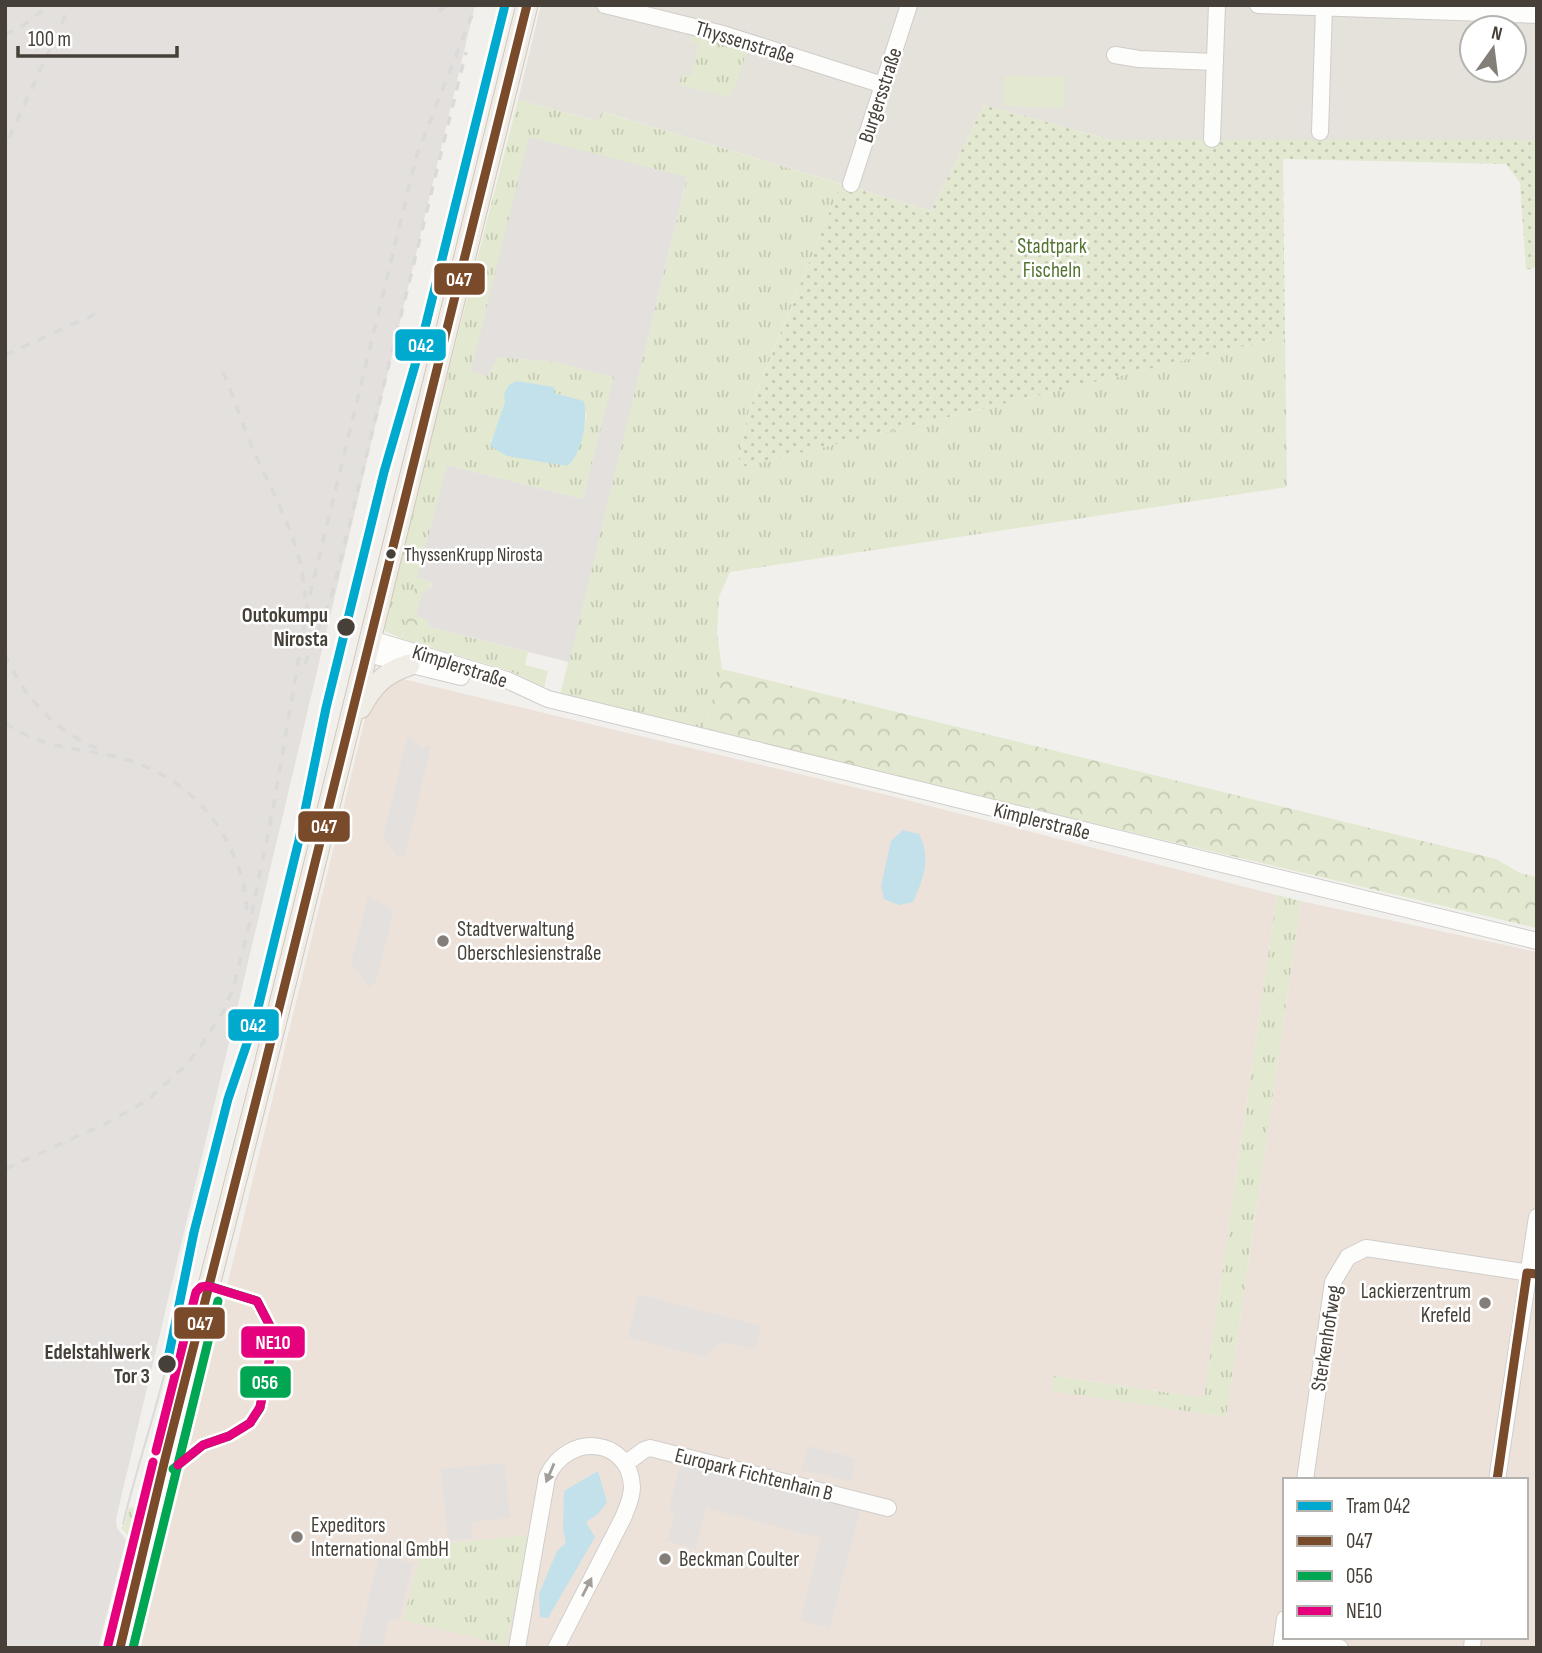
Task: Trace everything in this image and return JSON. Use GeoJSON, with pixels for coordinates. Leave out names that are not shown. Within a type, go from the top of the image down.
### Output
{"type":"FeatureCollection","features":[{"type":"Feature","properties":{"kind":"main road"},"geometry":{"type":"LineString","coordinates":[[120,1648],[527,5]]}},
{"type":"Feature","properties":{"kind":"main road"},"geometry":{"type":"LineString","coordinates":[[348,731],[376,682],[389,672],[409,665]]}},
{"type":"Feature","properties":{"kind":"street","name":"Thyssenstraße"},"geometry":{"type":"LineString","coordinates":[[605,5],[723,34],[883,85]]}},
{"type":"Feature","properties":{"kind":"street","name":"Burgersstraße"},"geometry":{"type":"LineString","coordinates":[[851,184],[909,5]]}},
{"type":"Feature","properties":{"kind":"street"},"geometry":{"type":"LineString","coordinates":[[1212,139],[1217,5]]}},
{"type":"Feature","properties":{"kind":"street"},"geometry":{"type":"LineString","coordinates":[[1258,5],[1537,15]]}},
{"type":"Feature","properties":{"kind":"street"},"geometry":{"type":"LineString","coordinates":[[1320,132],[1324,7]]}},
{"type":"Feature","properties":{"kind":"street"},"geometry":{"type":"LineString","coordinates":[[1115,55],[1139,60],[1215,62]]}},
{"type":"Feature","properties":{"kind":"street","name":"Kimplerstraße"},"geometry":{"type":"LineString","coordinates":[[369,646],[409,665],[537,699],[548,699]]}},
{"type":"Feature","properties":{"kind":"street","name":"Kimplerstraße"},"geometry":{"type":"LineString","coordinates":[[369,646],[507,680],[548,699],[1537,941]]}},
{"type":"Feature","properties":{"kind":"street"},"geometry":{"type":"LineString","coordinates":[[1497,1478],[1532,1274],[1537,1217]]}},
{"type":"Feature","properties":{"kind":"street","name":"Sterkenhofweg"},"geometry":{"type":"LineString","coordinates":[[1305,1478],[1333,1282],[1349,1256],[1366,1248],[1532,1274]]}},
{"type":"Feature","properties":{"kind":"street"},"geometry":{"type":"LineString","coordinates":[[517,1648],[543,1497],[553,1465],[561,1455],[572,1449],[593,1446],[614,1454],[625,1464],[632,1487],[631,1499],[556,1648]]}},
{"type":"Feature","properties":{"kind":"street","name":"Europark Fichtenhain B"},"geometry":{"type":"LineString","coordinates":[[625,1464],[650,1448],[888,1508]]}},
{"type":"Feature","properties":{"kind":"street"},"geometry":{"type":"LineString","coordinates":[[1281,1643],[1340,1648]]}},
{"type":"Feature","properties":{"kind":"shaded area","name":"Outokumpu Nirosta"},"geometry":{"type":"Polygon","coordinates":[[[5,5],[475,5],[116,1519],[117,1528],[126,1540],[98,1648],[5,1648],[5,5]]]}},
{"type":"Feature","properties":{"kind":"shaded area"},"geometry":{"type":"Polygon","coordinates":[[[541,5],[1537,5],[1537,140],[1111,140],[984,105],[931,211],[604,112],[598,121],[518,100],[541,5]]]}},
{"type":"Feature","properties":{"kind":"shaded area"},"geometry":{"type":"Polygon","coordinates":[[[529,137],[687,177],[569,662],[430,627],[427,619],[416,616],[422,594],[431,587],[432,582],[417,578],[447,465],[583,499],[614,377],[556,362],[498,357],[488,376],[471,371],[529,137]]]}},
{"type":"Feature","properties":{"kind":"shaded area"},"geometry":{"type":"Polygon","coordinates":[[[394,677],[891,796],[1277,895],[1204,1398],[1055,1376],[1053,1391],[1226,1417],[1301,901],[1537,952],[1537,1648],[139,1648],[368,706],[394,677]]]}},
{"type":"Feature","properties":{"kind":"shaded area"},"geometry":{"type":"Polygon","coordinates":[[[410,737],[422,747],[431,747],[405,856],[397,857],[383,837],[407,738],[410,737]]]}},
{"type":"Feature","properties":{"kind":"shaded area"},"geometry":{"type":"Polygon","coordinates":[[[368,896],[394,910],[376,982],[369,987],[351,963],[368,896]]]}},
{"type":"Feature","properties":{"kind":"shaded area"},"geometry":{"type":"Polygon","coordinates":[[[98,1166],[84,1207],[95,1226],[80,1233],[72,1243],[62,1272],[56,1278],[5,1301],[5,1209],[98,1166]]]}},
{"type":"Feature","properties":{"kind":"shaded area"},"geometry":{"type":"Polygon","coordinates":[[[638,1294],[761,1326],[755,1350],[721,1342],[705,1357],[628,1337],[638,1294]]]}},
{"type":"Feature","properties":{"kind":"shaded area"},"geometry":{"type":"Polygon","coordinates":[[[808,1446],[856,1458],[851,1481],[802,1470],[808,1446]]]}},
{"type":"Feature","properties":{"kind":"shaded area"},"geometry":{"type":"Polygon","coordinates":[[[681,1461],[861,1507],[830,1628],[800,1620],[821,1538],[706,1508],[696,1549],[667,1541],[675,1511],[669,1509],[681,1461]]]}},
{"type":"Feature","properties":{"kind":"shaded area"},"geometry":{"type":"Polygon","coordinates":[[[505,1463],[510,1518],[471,1522],[472,1538],[448,1541],[441,1469],[505,1463]]]}},
{"type":"Feature","properties":{"kind":"shaded area"},"geometry":{"type":"Polygon","coordinates":[[[379,1555],[413,1563],[399,1620],[389,1618],[382,1648],[357,1648],[379,1555]]]}},
{"type":"Feature","properties":{"kind":"green space"},"geometry":{"type":"Polygon","coordinates":[[[692,35],[747,51],[729,97],[679,85],[682,74],[691,76],[699,44],[691,41],[692,35]]]}},
{"type":"Feature","properties":{"kind":"green space"},"geometry":{"type":"Polygon","coordinates":[[[1005,76],[1065,77],[1064,108],[1003,106],[1005,76]]]}},
{"type":"Feature","properties":{"kind":"green space"},"geometry":{"type":"Polygon","coordinates":[[[518,100],[597,121],[603,112],[841,184],[749,410],[737,468],[1285,336],[1287,487],[730,572],[719,597],[717,634],[722,669],[703,731],[560,695],[687,178],[529,138],[488,376],[498,357],[556,362],[615,376],[583,499],[447,465],[402,639],[385,631],[384,622],[518,100]],[[516,381],[490,442],[581,441],[587,414],[565,396],[554,393],[554,388],[516,381]]]}},
{"type":"Feature","properties":{"kind":"green space","name":"Stadtpark Fischeln"},"geometry":{"type":"Polygon","coordinates":[[[984,105],[1111,140],[1537,140],[1537,267],[1526,270],[1520,183],[1506,164],[1283,159],[1285,336],[737,468],[749,411],[841,184],[931,211],[984,105]]]}},
{"type":"Feature","properties":{"kind":"green space"},"geometry":{"type":"Polygon","coordinates":[[[417,578],[432,582],[417,616],[421,617],[416,643],[402,639],[417,578]]]}},
{"type":"Feature","properties":{"kind":"green space"},"geometry":{"type":"Polygon","coordinates":[[[421,617],[427,619],[430,627],[528,652],[525,665],[548,671],[544,687],[510,671],[416,643],[421,617]]]}},
{"type":"Feature","properties":{"kind":"green space"},"geometry":{"type":"Polygon","coordinates":[[[722,669],[1496,859],[1520,873],[1537,877],[1537,928],[703,731],[722,669]]]}},
{"type":"Feature","properties":{"kind":"green space"},"geometry":{"type":"Polygon","coordinates":[[[1277,895],[1301,901],[1226,1417],[1052,1391],[1054,1376],[1204,1398],[1277,895]]]}},
{"type":"Feature","properties":{"kind":"green space"},"geometry":{"type":"Polygon","coordinates":[[[145,1481],[144,1504],[133,1552],[131,1539],[121,1528],[129,1507],[138,1509],[145,1481]]]}},
{"type":"Feature","properties":{"kind":"green space"},"geometry":{"type":"Polygon","coordinates":[[[529,1535],[506,1645],[403,1620],[423,1546],[529,1535]]]}},
{"type":"Feature","properties":{"kind":"water"},"geometry":{"type":"Polygon","coordinates":[[[516,381],[554,387],[554,393],[584,401],[583,436],[577,454],[567,466],[507,456],[490,446],[505,402],[504,394],[509,385],[516,381]]]}},
{"type":"Feature","properties":{"kind":"water"},"geometry":{"type":"Polygon","coordinates":[[[903,830],[919,834],[925,851],[925,868],[913,902],[899,905],[884,899],[881,886],[891,841],[903,830]]]}},
{"type":"Feature","properties":{"kind":"water"},"geometry":{"type":"Polygon","coordinates":[[[598,1471],[607,1502],[598,1514],[586,1522],[595,1537],[548,1618],[540,1617],[539,1594],[557,1551],[566,1543],[563,1528],[564,1491],[598,1471]]]}},
{"type":"Feature","properties":{"kind":"tram line","name":"042"},"geometry":{"type":"LineString","coordinates":[[167,1364],[194,1232],[228,1099],[255,1020],[299,840],[326,708],[384,472],[420,348],[505,5]]}},
{"type":"Feature","properties":{"kind":"tram line"},"geometry":{"type":"LineString","coordinates":[[123,1524],[167,1364]]}},
{"type":"Feature","properties":{"kind":"railway"},"geometry":{"type":"LineString","coordinates":[[5,35],[50,5]]}},
{"type":"Feature","properties":{"kind":"railway"},"geometry":{"type":"LineString","coordinates":[[9,138],[70,5]]}},
{"type":"Feature","properties":{"kind":"railway"},"geometry":{"type":"LineString","coordinates":[[439,11],[447,5]]}},
{"type":"Feature","properties":{"kind":"railway"},"geometry":{"type":"LineString","coordinates":[[5,1169],[107,1123],[148,1100],[184,1067],[198,1050],[223,1012],[233,989],[250,922],[274,804],[308,603],[417,154],[476,5]]}},
{"type":"Feature","properties":{"kind":"railway"},"geometry":{"type":"LineString","coordinates":[[305,664],[333,591],[466,52]]}},
{"type":"Feature","properties":{"kind":"railway"},"geometry":{"type":"LineString","coordinates":[[5,355],[102,311]]}},
{"type":"Feature","properties":{"kind":"railway"},"geometry":{"type":"LineString","coordinates":[[223,372],[249,440],[293,540],[305,598]]}},
{"type":"Feature","properties":{"kind":"railway"},"geometry":{"type":"LineString","coordinates":[[5,654],[21,685],[42,711],[68,732],[98,749]]}},
{"type":"Feature","properties":{"kind":"railway"},"geometry":{"type":"LineString","coordinates":[[5,723],[46,743],[117,757],[143,766],[168,778],[189,794],[208,813],[235,859],[243,884],[247,911]]}},
{"type":"Feature","properties":{"kind":"transit line","name":"047"},"geometry":{"type":"LineString","coordinates":[[120,1648],[527,5]]}},
{"type":"Feature","properties":{"kind":"transit line","name":"047"},"geometry":{"type":"LineString","coordinates":[[1497,1478],[1527,1273],[1537,1274]]}},
{"type":"Feature","properties":{"kind":"transit line","name":"NE10"},"geometry":{"type":"LineString","coordinates":[[156,1451],[196,1292],[201,1287],[208,1286],[257,1301],[270,1326],[273,1342],[260,1407],[250,1423],[229,1436],[203,1445],[178,1465]]}},
{"type":"Feature","properties":{"kind":"transit line","name":"056"},"geometry":{"type":"LineString","coordinates":[[173,1469],[203,1445],[229,1436],[250,1423],[260,1408],[273,1342],[270,1326],[257,1301],[209,1286]]}},
{"type":"Feature","properties":{"kind":"transit line","name":"056"},"geometry":{"type":"LineString","coordinates":[[133,1648],[218,1301]]}},
{"type":"Feature","properties":{"kind":"transit line","name":"NE10"},"geometry":{"type":"LineString","coordinates":[[108,1645],[153,1462]]}},
{"type":"Feature","properties":{"kind":"place","name":"ThyssenKrupp Nirosta"},"geometry":{"type":"Point","coordinates":[391,554]}},
{"type":"Feature","properties":{"kind":"place","name":"Outokumpu Nirosta"},"geometry":{"type":"Point","coordinates":[346,627]}},
{"type":"Feature","properties":{"kind":"place","name":"Stadtverwaltung Oberschlesienstraße"},"geometry":{"type":"Point","coordinates":[443,941]}},
{"type":"Feature","properties":{"kind":"place","name":"Lackierzentrum Krefeld"},"geometry":{"type":"Point","coordinates":[1485,1303]}},
{"type":"Feature","properties":{"kind":"place","name":"Edelstahlwerk Tor 3"},"geometry":{"type":"Point","coordinates":[167,1364]}},
{"type":"Feature","properties":{"kind":"place","name":"Expeditors International GmbH"},"geometry":{"type":"Point","coordinates":[297,1537]}},
{"type":"Feature","properties":{"kind":"place","name":"Beckman Coulter"},"geometry":{"type":"Point","coordinates":[665,1559]}}]}
